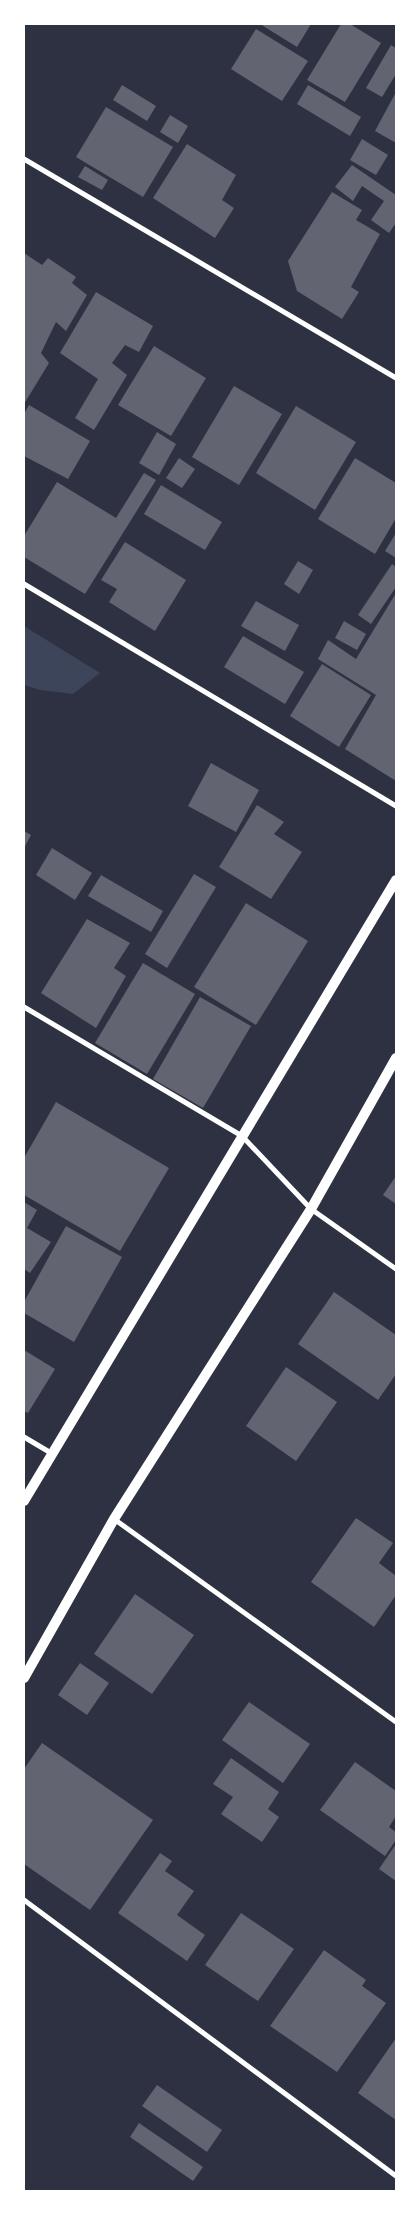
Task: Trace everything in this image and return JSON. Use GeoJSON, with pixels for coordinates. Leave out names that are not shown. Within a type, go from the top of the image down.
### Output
{"type":"FeatureCollection","features":[{"type":"Feature","properties":{"kind":"main road"},"geometry":{"type":"LineString","coordinates":[[24,1501],[51,1453],[396,880]]}},
{"type":"Feature","properties":{"kind":"main road"},"geometry":{"type":"LineString","coordinates":[[24,1678],[114,1519],[311,1209],[396,1058]]}},
{"type":"Feature","properties":{"kind":"street"},"geometry":{"type":"LineString","coordinates":[[24,159],[396,378]]}},
{"type":"Feature","properties":{"kind":"street"},"geometry":{"type":"LineString","coordinates":[[24,584],[396,806]]}},
{"type":"Feature","properties":{"kind":"street"},"geometry":{"type":"LineString","coordinates":[[24,1007],[242,1136],[311,1209],[396,1269]]}},
{"type":"Feature","properties":{"kind":"street"},"geometry":{"type":"LineString","coordinates":[[24,1437],[51,1453]]}},
{"type":"Feature","properties":{"kind":"street"},"geometry":{"type":"LineString","coordinates":[[114,1519],[396,1722]]}},
{"type":"Feature","properties":{"kind":"street"},"geometry":{"type":"LineString","coordinates":[[24,1900],[396,2176]]}},
{"type":"Feature","properties":{"kind":"shaded area"},"geometry":{"type":"Polygon","coordinates":[[[24,626],[100,673],[73,694],[40,690],[24,685],[24,626]]]}},
{"type":"Feature","properties":{"kind":"building"},"geometry":{"type":"Polygon","coordinates":[[[260,24],[311,24],[297,47],[260,24]]]}},
{"type":"Feature","properties":{"kind":"building"},"geometry":{"type":"Polygon","coordinates":[[[341,24],[350,24],[381,43],[345,102],[307,80],[341,24]]]}},
{"type":"Feature","properties":{"kind":"building"},"geometry":{"type":"Polygon","coordinates":[[[256,29],[308,61],[282,101],[231,69],[256,29]]]}},
{"type":"Feature","properties":{"kind":"building"},"geometry":{"type":"Polygon","coordinates":[[[391,45],[396,48],[396,74],[382,97],[366,88],[391,45]]]}},
{"type":"Feature","properties":{"kind":"building"},"geometry":{"type":"Polygon","coordinates":[[[122,85],[156,106],[147,121],[113,100],[122,85]]]}},
{"type":"Feature","properties":{"kind":"building"},"geometry":{"type":"Polygon","coordinates":[[[308,85],[361,117],[350,136],[297,104],[308,85]]]}},
{"type":"Feature","properties":{"kind":"building"},"geometry":{"type":"Polygon","coordinates":[[[396,92],[396,143],[375,131],[396,92]]]}},
{"type":"Feature","properties":{"kind":"building"},"geometry":{"type":"Polygon","coordinates":[[[106,107],[173,147],[143,197],[76,157],[106,107]]]}},
{"type":"Feature","properties":{"kind":"building"},"geometry":{"type":"Polygon","coordinates":[[[170,115],[188,126],[178,143],[160,132],[170,115]]]}},
{"type":"Feature","properties":{"kind":"building"},"geometry":{"type":"Polygon","coordinates":[[[362,139],[388,155],[376,175],[350,160],[362,139]]]}},
{"type":"Feature","properties":{"kind":"building"},"geometry":{"type":"Polygon","coordinates":[[[187,144],[236,175],[222,200],[234,208],[215,238],[153,198],[187,144]]]}},
{"type":"Feature","properties":{"kind":"building"},"geometry":{"type":"Polygon","coordinates":[[[352,165],[396,195],[396,223],[389,233],[371,220],[384,201],[362,186],[353,201],[335,187],[352,165]]]}},
{"type":"Feature","properties":{"kind":"building"},"geometry":{"type":"Polygon","coordinates":[[[85,166],[108,180],[102,190],[78,177],[85,166]]]}},
{"type":"Feature","properties":{"kind":"building"},"geometry":{"type":"Polygon","coordinates":[[[332,192],[362,210],[356,220],[380,234],[351,287],[359,292],[342,319],[297,291],[288,261],[332,192]]]}},
{"type":"Feature","properties":{"kind":"building"},"geometry":{"type":"Polygon","coordinates":[[[24,253],[42,265],[48,258],[76,277],[72,283],[87,295],[66,331],[56,322],[41,353],[49,363],[24,404],[24,253]]]}},
{"type":"Feature","properties":{"kind":"building"},"geometry":{"type":"Polygon","coordinates":[[[96,292],[153,326],[139,352],[125,345],[112,363],[127,375],[94,430],[75,418],[98,379],[60,353],[96,292]]]}},
{"type":"Feature","properties":{"kind":"building"},"geometry":{"type":"Polygon","coordinates":[[[154,346],[206,378],[171,436],[118,405],[154,346]]]}},
{"type":"Feature","properties":{"kind":"building"},"geometry":{"type":"Polygon","coordinates":[[[234,386],[282,414],[239,485],[192,457],[234,386]]]}},
{"type":"Feature","properties":{"kind":"building"},"geometry":{"type":"Polygon","coordinates":[[[29,405],[90,441],[68,479],[24,456],[24,414],[29,405]]]}},
{"type":"Feature","properties":{"kind":"building"},"geometry":{"type":"Polygon","coordinates":[[[296,406],[356,442],[315,510],[256,473],[296,406]]]}},
{"type":"Feature","properties":{"kind":"building"},"geometry":{"type":"Polygon","coordinates":[[[157,432],[176,444],[159,475],[139,463],[157,432]]]}},
{"type":"Feature","properties":{"kind":"building"},"geometry":{"type":"Polygon","coordinates":[[[179,458],[195,469],[182,488],[166,478],[179,458]]]}},
{"type":"Feature","properties":{"kind":"building"},"geometry":{"type":"Polygon","coordinates":[[[355,458],[396,483],[396,518],[375,554],[318,519],[355,458]]]}},
{"type":"Feature","properties":{"kind":"building"},"geometry":{"type":"Polygon","coordinates":[[[144,473],[156,480],[85,594],[24,557],[24,536],[57,482],[116,518],[144,473]]]}},
{"type":"Feature","properties":{"kind":"building"},"geometry":{"type":"Polygon","coordinates":[[[161,485],[222,522],[205,550],[144,514],[161,485]]]}},
{"type":"Feature","properties":{"kind":"building"},"geometry":{"type":"Polygon","coordinates":[[[396,533],[396,558],[385,551],[396,533]]]}},
{"type":"Feature","properties":{"kind":"building"},"geometry":{"type":"Polygon","coordinates":[[[125,542],[186,580],[155,631],[109,602],[117,589],[101,580],[125,542]]]}},
{"type":"Feature","properties":{"kind":"building"},"geometry":{"type":"Polygon","coordinates":[[[298,561],[313,570],[299,594],[284,584],[298,561]]]}},
{"type":"Feature","properties":{"kind":"building"},"geometry":{"type":"Polygon","coordinates":[[[392,564],[396,567],[396,587],[371,624],[358,615],[392,564]]]}},
{"type":"Feature","properties":{"kind":"building"},"geometry":{"type":"Polygon","coordinates":[[[396,593],[396,781],[345,749],[376,695],[318,659],[328,640],[356,659],[396,593]]]}},
{"type":"Feature","properties":{"kind":"building"},"geometry":{"type":"Polygon","coordinates":[[[256,601],[299,625],[285,651],[241,626],[256,601]]]}},
{"type":"Feature","properties":{"kind":"building"},"geometry":{"type":"Polygon","coordinates":[[[344,621],[366,634],[357,650],[335,638],[344,621]]]}},
{"type":"Feature","properties":{"kind":"building"},"geometry":{"type":"Polygon","coordinates":[[[243,636],[304,672],[285,704],[224,667],[243,636]]]}},
{"type":"Feature","properties":{"kind":"building"},"geometry":{"type":"Polygon","coordinates":[[[322,664],[371,695],[339,747],[290,716],[322,664]]]}},
{"type":"Feature","properties":{"kind":"building"},"geometry":{"type":"Polygon","coordinates":[[[211,763],[259,790],[236,832],[188,806],[211,763]]]}},
{"type":"Feature","properties":{"kind":"building"},"geometry":{"type":"Polygon","coordinates":[[[257,805],[284,822],[274,834],[302,852],[271,899],[219,867],[257,805]]]}},
{"type":"Feature","properties":{"kind":"building"},"geometry":{"type":"Polygon","coordinates":[[[24,831],[31,835],[24,848],[24,831]]]}},
{"type":"Feature","properties":{"kind":"building"},"geometry":{"type":"Polygon","coordinates":[[[52,848],[92,873],[75,900],[36,875],[52,848]]]}},
{"type":"Feature","properties":{"kind":"building"},"geometry":{"type":"Polygon","coordinates":[[[194,874],[216,887],[167,968],[145,954],[194,874]]]}},
{"type":"Feature","properties":{"kind":"building"},"geometry":{"type":"Polygon","coordinates":[[[101,875],[163,911],[151,932],[88,896],[101,875]]]}},
{"type":"Feature","properties":{"kind":"building"},"geometry":{"type":"Polygon","coordinates":[[[246,903],[308,941],[256,1025],[194,987],[246,903]]]}},
{"type":"Feature","properties":{"kind":"building"},"geometry":{"type":"Polygon","coordinates":[[[87,919],[130,943],[114,968],[126,976],[96,1028],[41,993],[87,919]]]}},
{"type":"Feature","properties":{"kind":"building"},"geometry":{"type":"Polygon","coordinates":[[[143,963],[195,994],[147,1074],[95,1043],[143,963]]]}},
{"type":"Feature","properties":{"kind":"building"},"geometry":{"type":"Polygon","coordinates":[[[200,997],[251,1026],[203,1108],[153,1079],[200,997]]]}},
{"type":"Feature","properties":{"kind":"building"},"geometry":{"type":"Polygon","coordinates":[[[56,1102],[169,1168],[120,1251],[24,1195],[24,1158],[56,1102]]]}},
{"type":"Feature","properties":{"kind":"building"},"geometry":{"type":"Polygon","coordinates":[[[396,1176],[396,1204],[383,1195],[396,1176]]]}},
{"type":"Feature","properties":{"kind":"building"},"geometry":{"type":"Polygon","coordinates":[[[24,1202],[37,1210],[27,1228],[51,1242],[30,1273],[24,1269],[24,1202]]]}},
{"type":"Feature","properties":{"kind":"building"},"geometry":{"type":"Polygon","coordinates":[[[66,1226],[122,1257],[74,1342],[24,1313],[24,1302],[66,1226]]]}},
{"type":"Feature","properties":{"kind":"building"},"geometry":{"type":"Polygon","coordinates":[[[334,1292],[396,1335],[396,1374],[378,1400],[298,1344],[334,1292]]]}},
{"type":"Feature","properties":{"kind":"building"},"geometry":{"type":"Polygon","coordinates":[[[24,1350],[55,1369],[28,1413],[24,1411],[24,1350]]]}},
{"type":"Feature","properties":{"kind":"building"},"geometry":{"type":"Polygon","coordinates":[[[286,1367],[337,1402],[296,1461],[246,1426],[286,1367]]]}},
{"type":"Feature","properties":{"kind":"building"},"geometry":{"type":"Polygon","coordinates":[[[356,1518],[393,1543],[379,1563],[396,1576],[396,1595],[374,1627],[311,1582],[356,1518]]]}},
{"type":"Feature","properties":{"kind":"building"},"geometry":{"type":"Polygon","coordinates":[[[135,1594],[194,1635],[152,1694],[94,1654],[135,1594]]]}},
{"type":"Feature","properties":{"kind":"building"},"geometry":{"type":"Polygon","coordinates":[[[80,1663],[109,1683],[87,1715],[58,1695],[80,1663]]]}},
{"type":"Feature","properties":{"kind":"building"},"geometry":{"type":"Polygon","coordinates":[[[249,1702],[310,1744],[283,1783],[222,1740],[249,1702]]]}},
{"type":"Feature","properties":{"kind":"building"},"geometry":{"type":"Polygon","coordinates":[[[42,1743],[153,1820],[90,1910],[24,1864],[24,1769],[42,1743]]]}},
{"type":"Feature","properties":{"kind":"building"},"geometry":{"type":"Polygon","coordinates":[[[231,1758],[279,1792],[268,1809],[279,1817],[262,1842],[221,1814],[233,1797],[213,1784],[231,1758]]]}},
{"type":"Feature","properties":{"kind":"building"},"geometry":{"type":"Polygon","coordinates":[[[355,1762],[396,1791],[396,1816],[389,1827],[396,1832],[396,1840],[385,1856],[320,1810],[355,1762]]]}},
{"type":"Feature","properties":{"kind":"building"},"geometry":{"type":"Polygon","coordinates":[[[396,1844],[396,1881],[379,1869],[396,1844]]]}},
{"type":"Feature","properties":{"kind":"building"},"geometry":{"type":"Polygon","coordinates":[[[160,1853],[172,1861],[165,1871],[194,1891],[177,1915],[205,1935],[187,1961],[118,1913],[160,1853]]]}},
{"type":"Feature","properties":{"kind":"building"},"geometry":{"type":"Polygon","coordinates":[[[241,1913],[294,1949],[258,2001],[205,1965],[241,1913]]]}},
{"type":"Feature","properties":{"kind":"building"},"geometry":{"type":"Polygon","coordinates":[[[324,1950],[366,1980],[362,1986],[386,2003],[337,2072],[270,2026],[324,1950]]]}},
{"type":"Feature","properties":{"kind":"building"},"geometry":{"type":"Polygon","coordinates":[[[396,2038],[396,2120],[358,2093],[396,2038]]]}},
{"type":"Feature","properties":{"kind":"building"},"geometry":{"type":"Polygon","coordinates":[[[157,2085],[222,2130],[207,2152],[142,2106],[157,2085]]]}},
{"type":"Feature","properties":{"kind":"building"},"geometry":{"type":"Polygon","coordinates":[[[139,2123],[203,2167],[193,2181],[130,2137],[139,2123]]]}}]}
